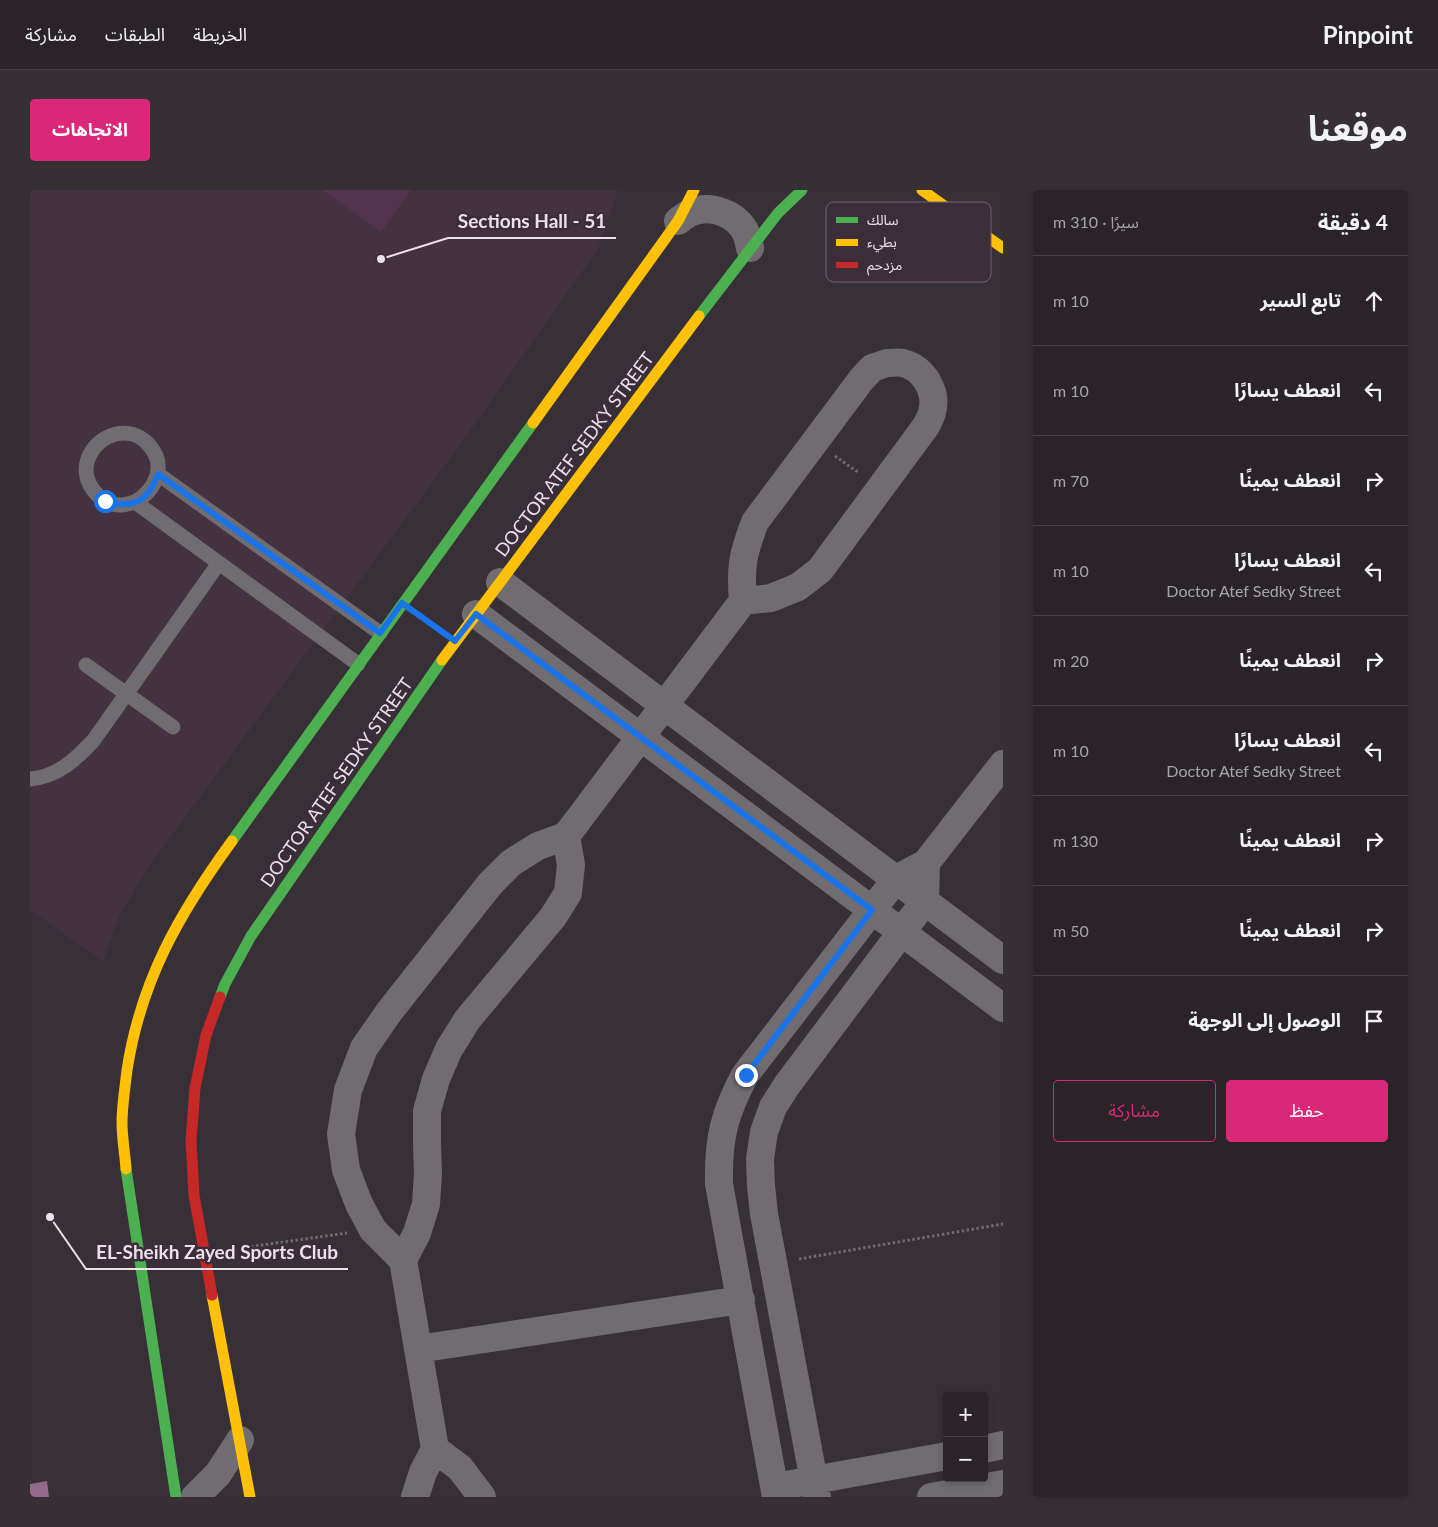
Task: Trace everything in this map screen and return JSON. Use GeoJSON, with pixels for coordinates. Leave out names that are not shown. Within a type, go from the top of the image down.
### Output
{"type":"FeatureCollection","features":[{"type":"Feature","properties":{"kind":"street"},"geometry":{"type":"LineString","coordinates":[[176,1497],[126,1167],[122,1123],[127,1071],[136,1028],[154,971],[176,924],[204,880],[678,221],[694,190]]}},
{"type":"Feature","properties":{"kind":"street","name":"DOCTOR ATEF SEDKY STREET"},"geometry":{"type":"LineString","coordinates":[[250,1497],[194,1195],[191,1132],[195,1088],[206,1034],[225,984],[251,936],[455,641],[750,248],[778,214],[802,190]]}},
{"type":"Feature","properties":{"kind":"street"},"geometry":{"type":"LineString","coordinates":[[922,190],[939,202]]}},
{"type":"Feature","properties":{"kind":"street"},"geometry":{"type":"LineString","coordinates":[[678,221],[692,212],[707,209],[723,212],[736,220],[746,233],[750,248]]}},
{"type":"Feature","properties":{"kind":"street"},"geometry":{"type":"LineString","coordinates":[[991,239],[1003,248]]}},
{"type":"Feature","properties":{"kind":"street"},"geometry":{"type":"LineString","coordinates":[[415,1497],[423,1472],[436,1449],[403,1260],[373,1230],[359,1204],[346,1170],[341,1134],[348,1090],[364,1048],[389,1012],[490,884],[511,862],[538,846],[566,836],[743,600],[741,574],[745,547],[755,522],[861,380],[872,368],[887,363],[902,363],[917,370],[928,381],[933,396],[932,412],[926,426],[820,570],[798,587],[771,598],[743,600]]}},
{"type":"Feature","properties":{"kind":"street"},"geometry":{"type":"LineString","coordinates":[[500,582],[1003,960]]}},
{"type":"Feature","properties":{"kind":"street"},"geometry":{"type":"LineString","coordinates":[[476,614],[1003,1008]]}},
{"type":"Feature","properties":{"kind":"street"},"geometry":{"type":"LineString","coordinates":[[943,1457],[815,1488],[776,1492],[719,1184],[718,1155],[732,1100],[746,1075],[896,879],[926,863],[1003,764]]}},
{"type":"Feature","properties":{"kind":"street"},"geometry":{"type":"LineString","coordinates":[[403,1260],[418,1233],[426,1204],[428,1111],[436,1079],[449,1049],[467,1020],[553,917],[568,893],[571,865],[566,836]]}},
{"type":"Feature","properties":{"kind":"street"},"geometry":{"type":"LineString","coordinates":[[815,1488],[764,1214],[760,1159],[764,1132],[773,1108],[787,1085],[925,901],[926,863]]}},
{"type":"Feature","properties":{"kind":"street"},"geometry":{"type":"LineString","coordinates":[[418,1349],[741,1300]]}},
{"type":"Feature","properties":{"kind":"street"},"geometry":{"type":"LineString","coordinates":[[195,1497],[218,1474],[240,1440]]}},
{"type":"Feature","properties":{"kind":"street"},"geometry":{"type":"LineString","coordinates":[[988,1448],[1003,1446]]}},
{"type":"Feature","properties":{"kind":"street"},"geometry":{"type":"LineString","coordinates":[[436,1449],[460,1468],[482,1497]]}},
{"type":"Feature","properties":{"kind":"street"},"geometry":{"type":"LineString","coordinates":[[931,1497],[1003,1484]]}},
{"type":"Feature","properties":{"kind":"lane"},"geometry":{"type":"LineString","coordinates":[[121,433],[137,436],[149,445],[157,458],[158,474],[154,486],[146,496],[136,502],[120,505],[105,501],[93,491],[87,476],[87,461],[94,447],[106,437],[121,433]]}},
{"type":"Feature","properties":{"kind":"lane"},"geometry":{"type":"LineString","coordinates":[[158,474],[380,633]]}},
{"type":"Feature","properties":{"kind":"lane"},"geometry":{"type":"LineString","coordinates":[[136,502],[358,664]]}},
{"type":"Feature","properties":{"kind":"lane"},"geometry":{"type":"LineString","coordinates":[[30,780],[56,773],[75,760],[93,741],[219,563]]}},
{"type":"Feature","properties":{"kind":"lane"},"geometry":{"type":"LineString","coordinates":[[86,665],[174,727]]}},
{"type":"Feature","properties":{"kind":"path"},"geometry":{"type":"LineString","coordinates":[[815,441],[879,488]]}},
{"type":"Feature","properties":{"kind":"path"},"geometry":{"type":"LineString","coordinates":[[402,603],[455,641]]}},
{"type":"Feature","properties":{"kind":"path"},"geometry":{"type":"LineString","coordinates":[[774,1263],[1003,1224]]}},
{"type":"Feature","properties":{"kind":"path"},"geometry":{"type":"LineString","coordinates":[[241,1248],[373,1230]]}},
{"type":"Feature","properties":{"kind":"shaded area"},"geometry":{"type":"Polygon","coordinates":[[[30,190],[618,190],[598,249],[462,442],[149,866],[120,914],[103,961],[30,910],[30,190]]]}},
{"type":"Feature","properties":{"kind":"shaded area"},"geometry":{"type":"Polygon","coordinates":[[[322,190],[411,190],[381,232],[322,190]]]}},
{"type":"Feature","properties":{"kind":"shaded area"},"geometry":{"type":"Polygon","coordinates":[[[47,1481],[49,1497],[30,1497],[30,1484],[47,1481]]]}},
{"type":"Feature","properties":{"kind":"traffic: fast"},"geometry":{"type":"LineString","coordinates":[[699,316],[778,213],[802,190]]}},
{"type":"Feature","properties":{"kind":"traffic: fast"},"geometry":{"type":"LineString","coordinates":[[232,841],[533,423]]}},
{"type":"Feature","properties":{"kind":"traffic: fast"},"geometry":{"type":"LineString","coordinates":[[220,997],[251,936],[442,660]]}},
{"type":"Feature","properties":{"kind":"traffic: fast"},"geometry":{"type":"LineString","coordinates":[[126,1169],[176,1497]]}},
{"type":"Feature","properties":{"kind":"traffic: slow"},"geometry":{"type":"LineString","coordinates":[[533,423],[678,221],[694,190]]}},
{"type":"Feature","properties":{"kind":"traffic: slow"},"geometry":{"type":"LineString","coordinates":[[922,190],[939,202]]}},
{"type":"Feature","properties":{"kind":"traffic: slow"},"geometry":{"type":"LineString","coordinates":[[991,239],[1003,248]]}},
{"type":"Feature","properties":{"kind":"traffic: slow"},"geometry":{"type":"LineString","coordinates":[[442,660],[699,316]]}},
{"type":"Feature","properties":{"kind":"traffic: slow"},"geometry":{"type":"LineString","coordinates":[[126,1169],[122,1129],[123,1104],[133,1037],[142,1007],[152,977],[179,922],[232,841]]}},
{"type":"Feature","properties":{"kind":"traffic: slow"},"geometry":{"type":"LineString","coordinates":[[212,1295],[250,1497]]}},
{"type":"Feature","properties":{"kind":"traffic: jam"},"geometry":{"type":"LineString","coordinates":[[212,1295],[194,1195],[191,1141],[195,1088],[206,1035],[220,997]]}},
{"type":"Feature","properties":{"kind":"place","name":"Sections Hall - 51"},"geometry":{"type":"Point","coordinates":[381,259]}},
{"type":"Feature","properties":{"kind":"place","name":"EL-Sheikh Zayed Sports Club"},"geometry":{"type":"Point","coordinates":[50,1217]}},
{"type":"Feature","properties":{"kind":"route"},"geometry":{"type":"LineString","coordinates":[[105,501],[120,505],[136,502],[146,496],[154,486],[158,474],[380,633],[402,603],[455,641],[476,614],[872,910],[746,1075]]}}]}
